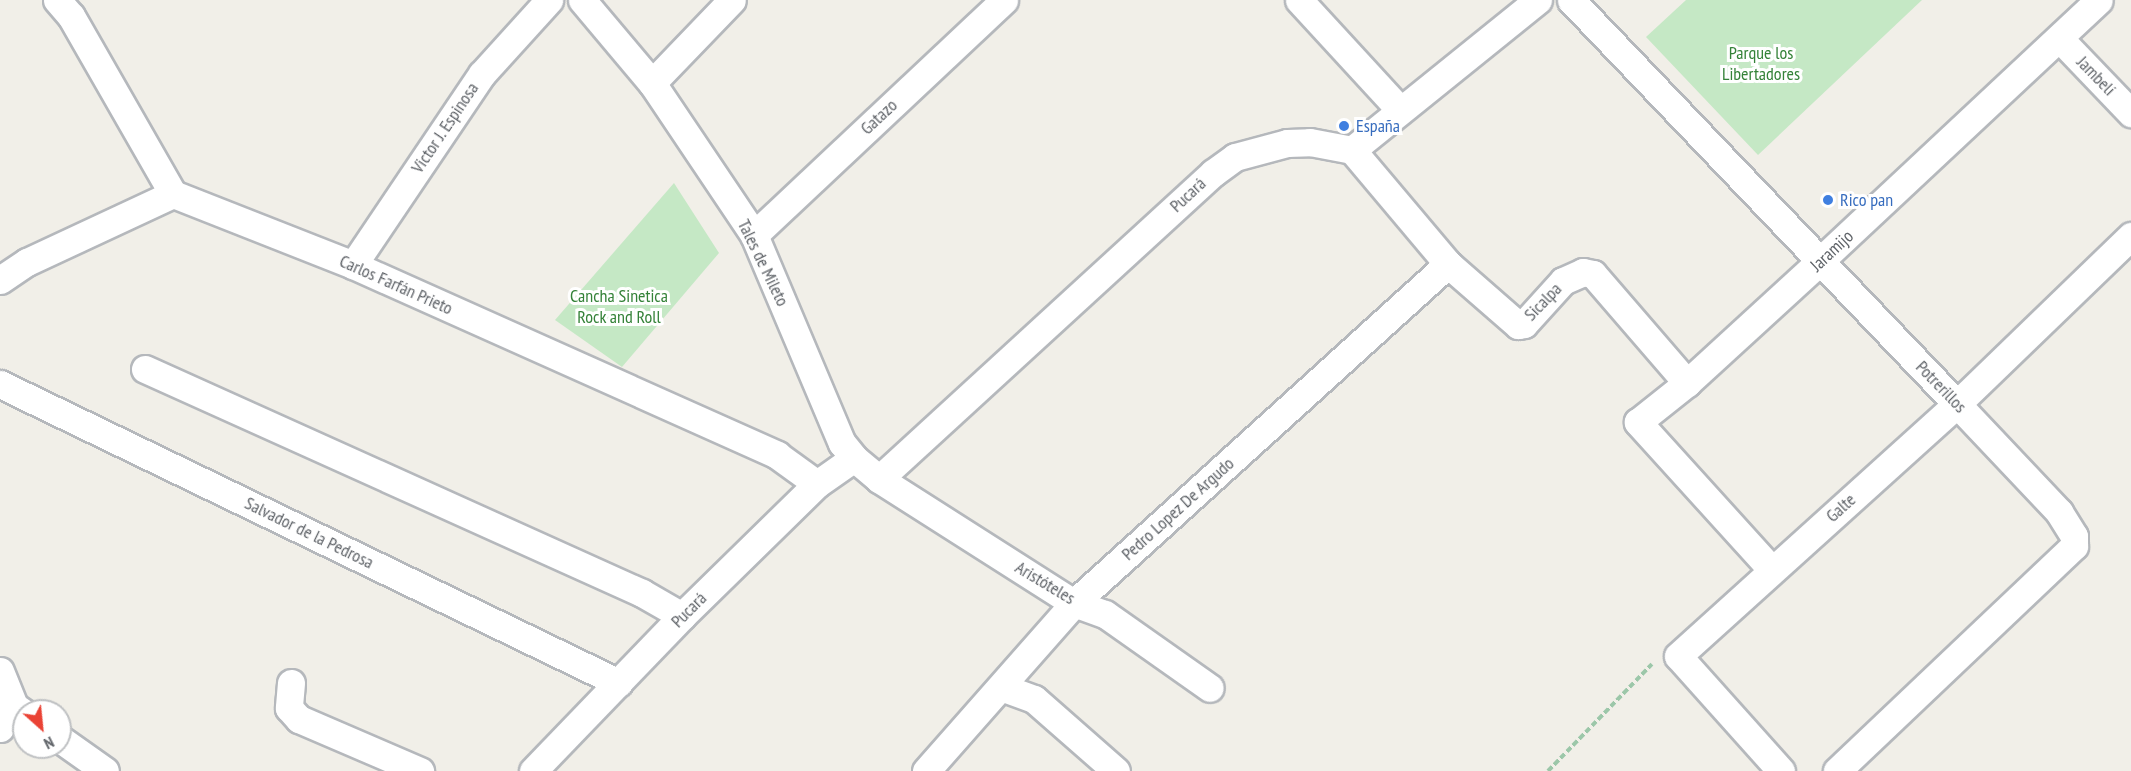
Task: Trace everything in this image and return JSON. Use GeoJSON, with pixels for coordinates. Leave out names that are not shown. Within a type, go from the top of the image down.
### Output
{"type":"FeatureCollection","features":[{"type":"Feature","properties":{"kind":"street"},"geometry":{"type":"LineString","coordinates":[[0,280],[27,262],[172,194],[71,16],[57,0]]}},
{"type":"Feature","properties":{"kind":"street","name":"Victor J. Espinosa"},"geometry":{"type":"LineString","coordinates":[[353,265],[482,74],[549,0]]}},
{"type":"Feature","properties":{"kind":"street","name":"Tales de Mileto"},"geometry":{"type":"LineString","coordinates":[[582,0],[652,83],[754,235],[842,443],[854,458],[879,479]]}},
{"type":"Feature","properties":{"kind":"street"},"geometry":{"type":"LineString","coordinates":[[652,83],[732,0]]}},
{"type":"Feature","properties":{"kind":"street","name":"Gatazo"},"geometry":{"type":"LineString","coordinates":[[754,235],[1004,0]]}},
{"type":"Feature","properties":{"kind":"street"},"geometry":{"type":"LineString","coordinates":[[1299,0],[1400,110]]}},
{"type":"Feature","properties":{"kind":"street"},"geometry":{"type":"LineString","coordinates":[[1352,150],[1538,0]]}},
{"type":"Feature","properties":{"kind":"street","name":"Potrerillos"},"geometry":{"type":"LineString","coordinates":[[1571,0],[2059,512],[2074,536],[2074,546],[1837,771]]}},
{"type":"Feature","properties":{"kind":"street","name":"Jaramijo"},"geometry":{"type":"LineString","coordinates":[[1772,570],[1638,422],[1687,383],[2060,39],[2099,0]]}},
{"type":"Feature","properties":{"kind":"street","name":"Jambelí"},"geometry":{"type":"LineString","coordinates":[[2060,39],[2131,113]]}},
{"type":"Feature","properties":{"kind":"street","name":"Pucará"},"geometry":{"type":"LineString","coordinates":[[879,479],[1213,173],[1235,157],[1287,143],[1310,142],[1352,150]]}},
{"type":"Feature","properties":{"kind":"street","name":"Sicalpa"},"geometry":{"type":"LineString","coordinates":[[1352,150],[1448,264],[1518,325],[1524,324],[1563,281],[1583,272],[1593,274],[1687,383]]}},
{"type":"Feature","properties":{"kind":"street","name":"Carlos Farfán Prieto"},"geometry":{"type":"LineString","coordinates":[[172,194],[353,265],[777,455],[817,484]]}},
{"type":"Feature","properties":{"kind":"street","name":"Galte"},"geometry":{"type":"LineString","coordinates":[[1678,656],[1957,404],[2131,236]]}},
{"type":"Feature","properties":{"kind":"street","name":"Pedro Lopez De Argudo"},"geometry":{"type":"LineString","coordinates":[[926,771],[1074,603],[1448,264]]}},
{"type":"Feature","properties":{"kind":"street"},"geometry":{"type":"LineString","coordinates":[[145,369],[642,593],[682,616]]}},
{"type":"Feature","properties":{"kind":"street","name":"Salvador de la Pedrosa"},"geometry":{"type":"LineString","coordinates":[[0,384],[619,683]]}},
{"type":"Feature","properties":{"kind":"street","name":"Pucará"},"geometry":{"type":"LineString","coordinates":[[533,771],[682,616],[817,484],[854,458]]}},
{"type":"Feature","properties":{"kind":"street","name":"Aristóteles"},"geometry":{"type":"LineString","coordinates":[[879,479],[1074,603],[1105,614],[1210,688]]}},
{"type":"Feature","properties":{"kind":"street"},"geometry":{"type":"LineString","coordinates":[[1678,656],[1781,771]]}},
{"type":"Feature","properties":{"kind":"street"},"geometry":{"type":"LineString","coordinates":[[0,671],[12,712]]}},
{"type":"Feature","properties":{"kind":"street"},"geometry":{"type":"LineString","coordinates":[[291,683],[289,708],[299,719],[420,771]]}},
{"type":"Feature","properties":{"kind":"street"},"geometry":{"type":"LineString","coordinates":[[1000,687],[1034,699],[1116,771]]}},
{"type":"Feature","properties":{"kind":"street"},"geometry":{"type":"LineString","coordinates":[[72,748],[105,771]]}},
{"type":"Feature","properties":{"kind":"path"},"geometry":{"type":"LineString","coordinates":[[1548,771],[1653,662],[1678,656]]}},
{"type":"Feature","properties":{"kind":"green space","name":"Parque los Libertadores"},"geometry":{"type":"Polygon","coordinates":[[[1686,0],[1922,0],[1758,155],[1646,37],[1686,0]]]}},
{"type":"Feature","properties":{"kind":"green space","name":"Cancha Sinetica Rock and Roll"},"geometry":{"type":"Polygon","coordinates":[[[674,183],[719,253],[622,367],[555,320],[674,183]]]}},
{"type":"Feature","properties":{"kind":"place","name":"España"},"geometry":{"type":"Point","coordinates":[1344,126]}},
{"type":"Feature","properties":{"kind":"place","name":"Rico pan"},"geometry":{"type":"Point","coordinates":[1828,200]}}]}
